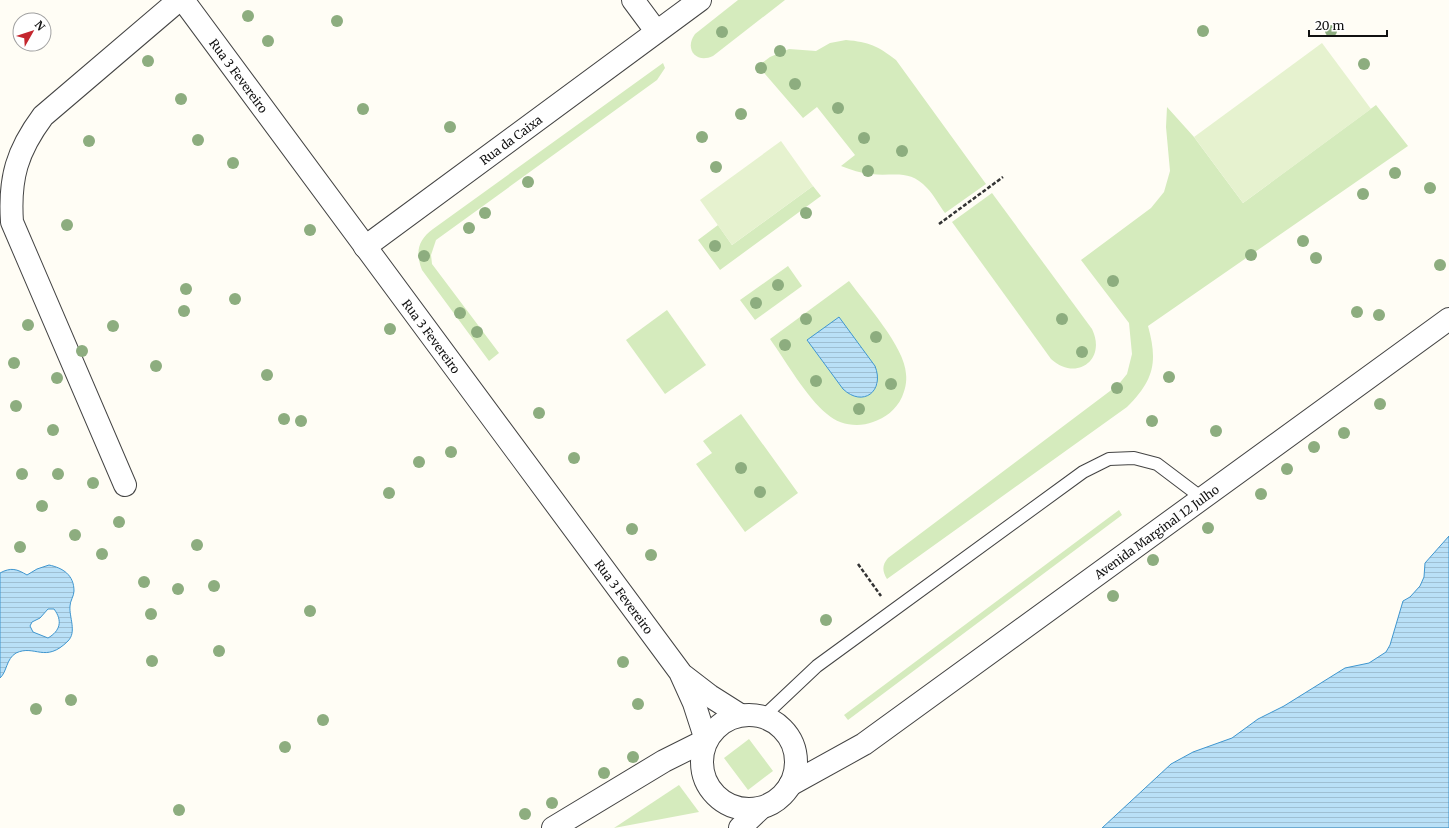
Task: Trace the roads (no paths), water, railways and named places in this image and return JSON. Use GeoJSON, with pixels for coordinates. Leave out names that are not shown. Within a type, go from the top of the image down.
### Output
{"type":"FeatureCollection","features":[{"type":"Feature","properties":{"kind":"street"},"geometry":{"type":"LineString","coordinates":[[125,485],[12,222],[10,199],[12,180],[17,161],[28,136],[43,116],[179,0]]}},
{"type":"Feature","properties":{"kind":"street","name":"Rua 3 Fevereiro"},"geometry":{"type":"LineString","coordinates":[[183,0],[680,672]]}},
{"type":"Feature","properties":{"kind":"street"},"geometry":{"type":"LineString","coordinates":[[632,0],[656,31]]}},
{"type":"Feature","properties":{"kind":"street","name":"Rua da Caixa"},"geometry":{"type":"LineString","coordinates":[[365,247],[700,0]]}},
{"type":"Feature","properties":{"kind":"street","name":"Avenida Marginal 12 Julho"},"geometry":{"type":"LineString","coordinates":[[790,785],[864,744],[1449,319]]}},
{"type":"Feature","properties":{"kind":"street"},"geometry":{"type":"LineString","coordinates":[[680,672],[710,696],[740,715],[763,717],[776,723],[787,734],[793,747],[796,760],[795,773],[790,785],[783,795],[773,803],[761,808],[742,809],[723,802],[710,788],[702,770],[703,750],[706,740],[694,703],[680,672]]}},
{"type":"Feature","properties":{"kind":"street"},"geometry":{"type":"LineString","coordinates":[[553,828],[664,761],[706,740],[721,724],[740,715]]}},
{"type":"Feature","properties":{"kind":"street"},"geometry":{"type":"LineString","coordinates":[[740,828],[761,808]]}},
{"type":"Feature","properties":{"kind":"lane"},"geometry":{"type":"LineString","coordinates":[[763,717],[817,666],[1083,472],[1109,459],[1134,458],[1157,464],[1202,498]]}},
{"type":"Feature","properties":{"kind":"water"},"geometry":{"type":"Polygon","coordinates":[[[839,317],[875,366],[877,383],[875,389],[865,397],[858,397],[843,389],[807,340],[839,317]]]}},
{"type":"Feature","properties":{"kind":"water"},"geometry":{"type":"Polygon","coordinates":[[[1449,536],[1449,828],[1102,828],[1171,764],[1193,752],[1232,738],[1258,719],[1284,706],[1345,668],[1369,663],[1386,652],[1390,645],[1403,601],[1410,597],[1420,586],[1424,577],[1425,563],[1449,536]]]}},
{"type":"Feature","properties":{"kind":"water"},"geometry":{"type":"Polygon","coordinates":[[[49,565],[59,568],[67,573],[74,585],[70,606],[72,629],[71,637],[60,648],[53,651],[46,653],[23,651],[16,653],[8,662],[0,678],[0,573],[7,570],[14,570],[20,571],[27,575],[37,569],[49,565]],[[48,609],[40,618],[32,622],[30,626],[33,632],[48,638],[58,629],[59,618],[54,609],[48,609]]]}}]}
